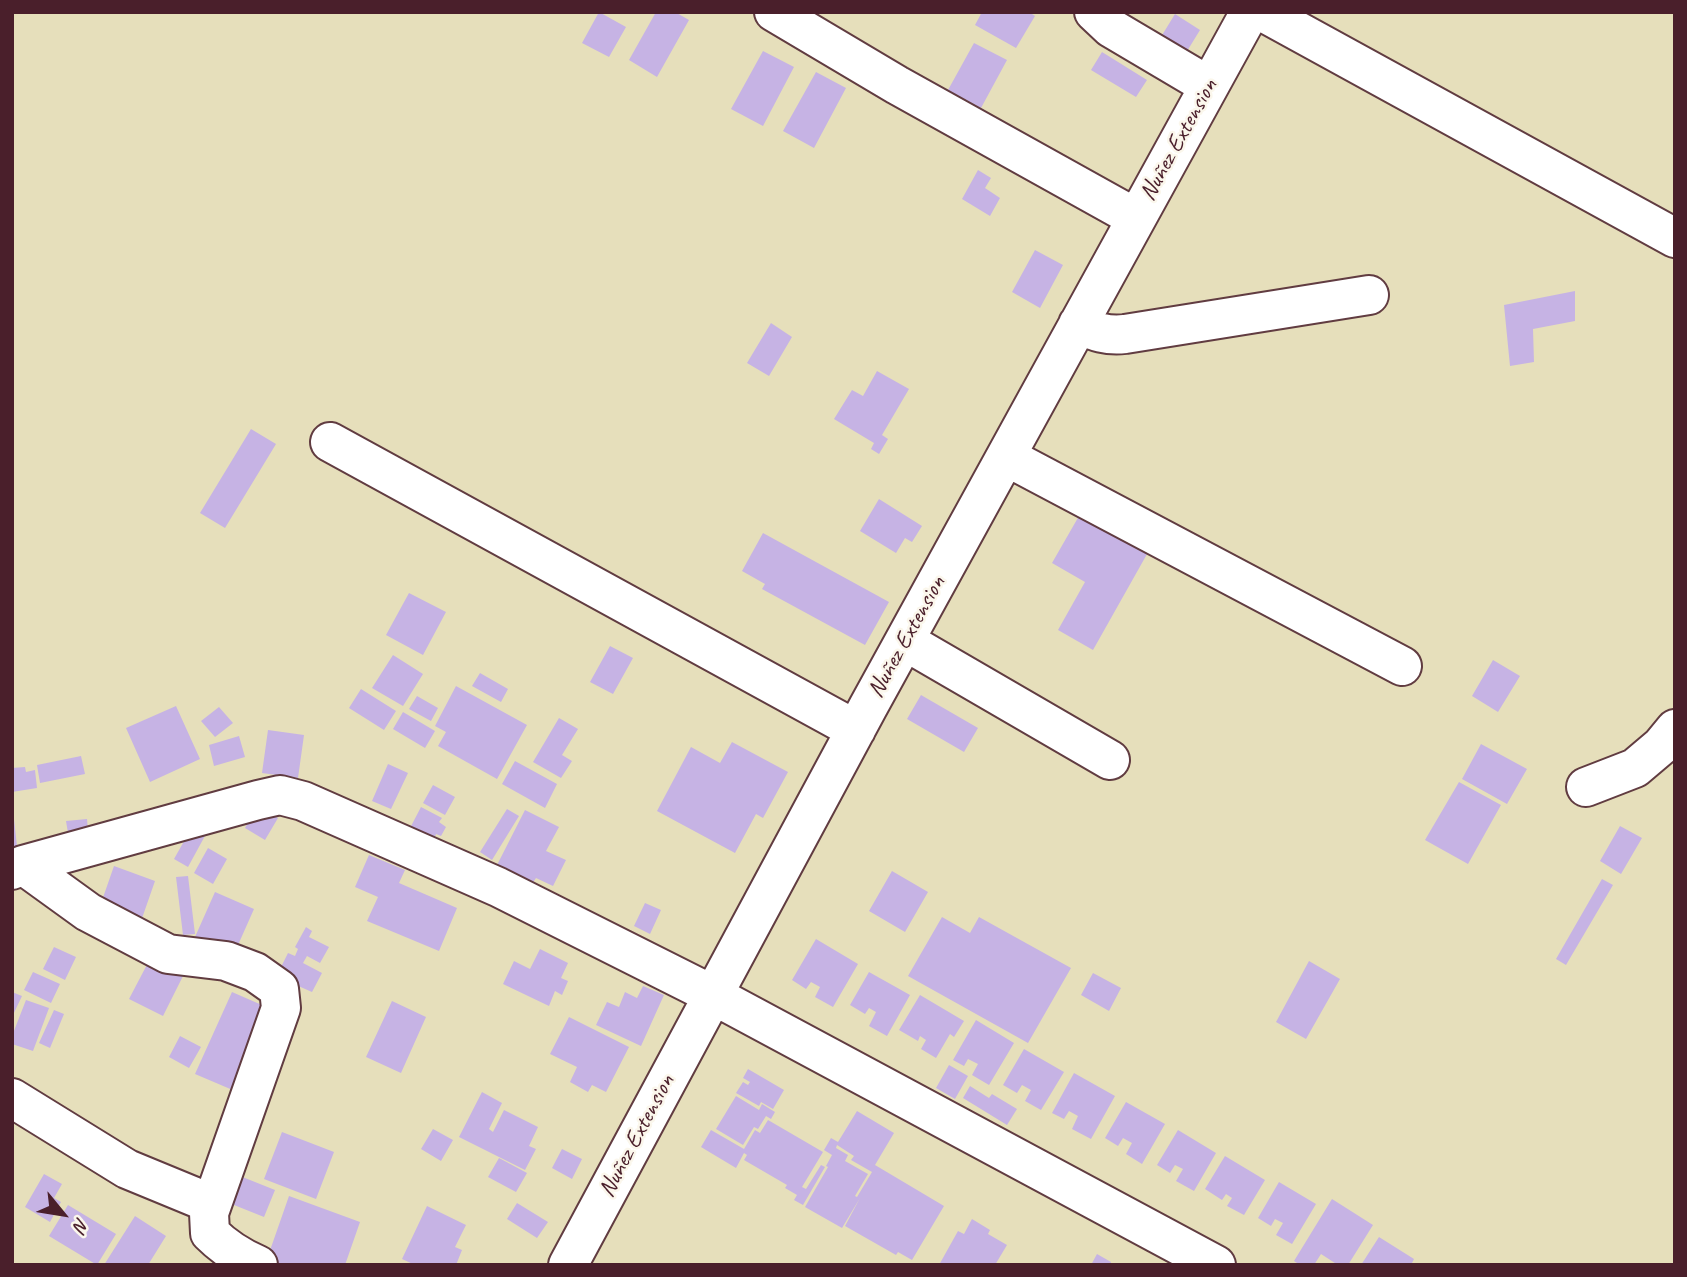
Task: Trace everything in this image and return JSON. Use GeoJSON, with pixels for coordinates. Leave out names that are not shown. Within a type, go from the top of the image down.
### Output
{"type":"FeatureCollection","features":[{"type":"Feature","properties":{"kind":"street"},"geometry":{"type":"LineString","coordinates":[[774,12],[897,85],[1136,218]]}},
{"type":"Feature","properties":{"kind":"street"},"geometry":{"type":"LineString","coordinates":[[1094,12],[1111,28],[1209,86]]}},
{"type":"Feature","properties":{"kind":"street","name":"Nuñez Extension"},"geometry":{"type":"LineString","coordinates":[[568,1265],[856,730],[1250,12]]}},
{"type":"Feature","properties":{"kind":"street"},"geometry":{"type":"LineString","coordinates":[[1263,12],[1675,238]]}},
{"type":"Feature","properties":{"kind":"street"},"geometry":{"type":"LineString","coordinates":[[1078,324],[1097,333],[1125,334],[1369,296]]}},
{"type":"Feature","properties":{"kind":"street"},"geometry":{"type":"LineString","coordinates":[[330,442],[856,730]]}},
{"type":"Feature","properties":{"kind":"street"},"geometry":{"type":"LineString","coordinates":[[1007,457],[1402,666]]}},
{"type":"Feature","properties":{"kind":"street"},"geometry":{"type":"LineString","coordinates":[[905,641],[1111,760]]}},
{"type":"Feature","properties":{"kind":"street"},"geometry":{"type":"LineString","coordinates":[[1586,787],[1635,768],[1661,746],[1675,729]]}},
{"type":"Feature","properties":{"kind":"street"},"geometry":{"type":"LineString","coordinates":[[17,867],[280,794],[303,801],[498,887],[713,995],[1216,1265]]}},
{"type":"Feature","properties":{"kind":"street"},"geometry":{"type":"LineString","coordinates":[[17,867],[88,912],[167,954],[226,961],[255,972],[279,989],[281,1008],[209,1213],[210,1233],[223,1246],[258,1265]]}},
{"type":"Feature","properties":{"kind":"street"},"geometry":{"type":"LineString","coordinates":[[12,1098],[127,1169],[212,1204]]}},
{"type":"Feature","properties":{"kind":"building"},"geometry":{"type":"Polygon","coordinates":[[[599,12],[626,27],[609,57],[582,43],[599,12]]]}},
{"type":"Feature","properties":{"kind":"building"},"geometry":{"type":"Polygon","coordinates":[[[656,12],[675,12],[689,20],[657,77],[629,60],[656,12]]]}},
{"type":"Feature","properties":{"kind":"building"},"geometry":{"type":"Polygon","coordinates":[[[982,12],[1029,12],[1035,16],[1016,48],[975,25],[982,12]]]}},
{"type":"Feature","properties":{"kind":"building"},"geometry":{"type":"Polygon","coordinates":[[[1175,14],[1200,30],[1181,61],[1156,45],[1175,14]]]}},
{"type":"Feature","properties":{"kind":"building"},"geometry":{"type":"Polygon","coordinates":[[[974,43],[1007,60],[981,108],[948,90],[974,43]]]}},
{"type":"Feature","properties":{"kind":"building"},"geometry":{"type":"Polygon","coordinates":[[[763,51],[794,67],[763,126],[731,109],[763,51]]]}},
{"type":"Feature","properties":{"kind":"building"},"geometry":{"type":"Polygon","coordinates":[[[1102,52],[1147,80],[1136,97],[1091,70],[1102,52]]]}},
{"type":"Feature","properties":{"kind":"building"},"geometry":{"type":"Polygon","coordinates":[[[816,72],[846,88],[814,148],[783,131],[816,72]]]}},
{"type":"Feature","properties":{"kind":"building"},"geometry":{"type":"Polygon","coordinates":[[[978,170],[991,178],[985,188],[1000,198],[990,216],[962,199],[978,170]]]}},
{"type":"Feature","properties":{"kind":"building"},"geometry":{"type":"Polygon","coordinates":[[[1035,250],[1063,265],[1040,308],[1012,292],[1035,250]]]}},
{"type":"Feature","properties":{"kind":"building"},"geometry":{"type":"Polygon","coordinates":[[[1575,291],[1575,321],[1533,329],[1534,362],[1510,366],[1504,305],[1575,291]]]}},
{"type":"Feature","properties":{"kind":"building"},"geometry":{"type":"Polygon","coordinates":[[[771,323],[792,337],[769,376],[747,363],[771,323]]]}},
{"type":"Feature","properties":{"kind":"building"},"geometry":{"type":"Polygon","coordinates":[[[877,371],[909,389],[882,435],[888,439],[879,454],[871,449],[874,443],[834,419],[852,390],[863,396],[877,371]]]}},
{"type":"Feature","properties":{"kind":"building"},"geometry":{"type":"Polygon","coordinates":[[[251,429],[276,444],[225,528],[200,513],[251,429]]]}},
{"type":"Feature","properties":{"kind":"building"},"geometry":{"type":"Polygon","coordinates":[[[879,499],[922,526],[912,542],[905,538],[896,553],[860,531],[879,499]]]}},
{"type":"Feature","properties":{"kind":"building"},"geometry":{"type":"Polygon","coordinates":[[[1083,509],[1151,547],[1093,650],[1058,630],[1085,582],[1052,563],[1083,509]]]}},
{"type":"Feature","properties":{"kind":"building"},"geometry":{"type":"Polygon","coordinates":[[[763,533],[889,602],[865,645],[762,589],[765,584],[742,571],[763,533]]]}},
{"type":"Feature","properties":{"kind":"building"},"geometry":{"type":"Polygon","coordinates":[[[409,593],[446,612],[423,655],[386,635],[409,593]]]}},
{"type":"Feature","properties":{"kind":"building"},"geometry":{"type":"Polygon","coordinates":[[[610,646],[633,658],[613,694],[590,682],[610,646]]]}},
{"type":"Feature","properties":{"kind":"building"},"geometry":{"type":"Polygon","coordinates":[[[393,655],[423,674],[403,706],[372,688],[393,655]]]}},
{"type":"Feature","properties":{"kind":"building"},"geometry":{"type":"Polygon","coordinates":[[[1493,660],[1520,676],[1498,712],[1472,696],[1493,660]]]}},
{"type":"Feature","properties":{"kind":"building"},"geometry":{"type":"Polygon","coordinates":[[[480,673],[508,689],[501,702],[472,686],[480,673]]]}},
{"type":"Feature","properties":{"kind":"building"},"geometry":{"type":"Polygon","coordinates":[[[456,686],[527,725],[497,779],[438,746],[446,732],[435,726],[456,686]]]}},
{"type":"Feature","properties":{"kind":"building"},"geometry":{"type":"Polygon","coordinates":[[[361,689],[396,711],[384,730],[349,708],[361,689]]]}},
{"type":"Feature","properties":{"kind":"building"},"geometry":{"type":"Polygon","coordinates":[[[921,695],[978,728],[964,752],[907,719],[921,695]]]}},
{"type":"Feature","properties":{"kind":"building"},"geometry":{"type":"Polygon","coordinates":[[[417,696],[438,708],[431,721],[409,709],[417,696]]]}},
{"type":"Feature","properties":{"kind":"building"},"geometry":{"type":"Polygon","coordinates":[[[176,706],[200,759],[150,782],[126,728],[176,706]]]}},
{"type":"Feature","properties":{"kind":"building"},"geometry":{"type":"Polygon","coordinates":[[[219,707],[233,723],[215,737],[201,721],[219,707]]]}},
{"type":"Feature","properties":{"kind":"building"},"geometry":{"type":"Polygon","coordinates":[[[403,712],[435,731],[425,748],[393,729],[403,712]]]}},
{"type":"Feature","properties":{"kind":"building"},"geometry":{"type":"Polygon","coordinates":[[[559,718],[578,729],[562,755],[572,761],[561,778],[533,762],[559,718]]]}},
{"type":"Feature","properties":{"kind":"building"},"geometry":{"type":"Polygon","coordinates":[[[268,730],[304,735],[298,778],[262,773],[268,730]]]}},
{"type":"Feature","properties":{"kind":"building"},"geometry":{"type":"Polygon","coordinates":[[[239,736],[245,757],[214,766],[209,745],[239,736]]]}},
{"type":"Feature","properties":{"kind":"building"},"geometry":{"type":"Polygon","coordinates":[[[732,742],[788,772],[763,818],[756,814],[735,853],[657,811],[691,747],[720,763],[732,742]]]}},
{"type":"Feature","properties":{"kind":"building"},"geometry":{"type":"Polygon","coordinates":[[[1481,744],[1527,769],[1507,804],[1462,779],[1481,744]]]}},
{"type":"Feature","properties":{"kind":"building"},"geometry":{"type":"Polygon","coordinates":[[[81,756],[85,774],[40,783],[37,765],[81,756]]]}},
{"type":"Feature","properties":{"kind":"building"},"geometry":{"type":"Polygon","coordinates":[[[515,761],[557,784],[545,808],[502,784],[515,761]]]}},
{"type":"Feature","properties":{"kind":"building"},"geometry":{"type":"Polygon","coordinates":[[[388,764],[408,773],[391,809],[372,801],[388,764]]]}},
{"type":"Feature","properties":{"kind":"building"},"geometry":{"type":"Polygon","coordinates":[[[25,767],[26,772],[35,770],[37,788],[12,792],[12,768],[25,767]]]}},
{"type":"Feature","properties":{"kind":"building"},"geometry":{"type":"Polygon","coordinates":[[[1459,782],[1501,805],[1468,864],[1425,840],[1459,782]]]}},
{"type":"Feature","properties":{"kind":"building"},"geometry":{"type":"Polygon","coordinates":[[[433,785],[455,797],[445,815],[423,803],[433,785]]]}},
{"type":"Feature","properties":{"kind":"building"},"geometry":{"type":"Polygon","coordinates":[[[257,806],[278,818],[265,840],[245,828],[257,806]]]}},
{"type":"Feature","properties":{"kind":"building"},"geometry":{"type":"Polygon","coordinates":[[[421,807],[442,818],[439,822],[446,827],[441,836],[436,834],[433,842],[409,830],[421,807]]]}},
{"type":"Feature","properties":{"kind":"building"},"geometry":{"type":"Polygon","coordinates":[[[507,809],[519,816],[492,860],[480,852],[507,809]]]}},
{"type":"Feature","properties":{"kind":"building"},"geometry":{"type":"Polygon","coordinates":[[[525,810],[559,827],[546,851],[566,860],[553,886],[536,878],[532,884],[496,867],[525,810]]]}},
{"type":"Feature","properties":{"kind":"building"},"geometry":{"type":"Polygon","coordinates":[[[12,819],[18,855],[12,856],[12,819]]]}},
{"type":"Feature","properties":{"kind":"building"},"geometry":{"type":"Polygon","coordinates":[[[87,819],[88,831],[68,833],[66,821],[87,819]]]}},
{"type":"Feature","properties":{"kind":"building"},"geometry":{"type":"Polygon","coordinates":[[[1620,826],[1642,838],[1621,874],[1600,861],[1620,826]]]}},
{"type":"Feature","properties":{"kind":"building"},"geometry":{"type":"Polygon","coordinates":[[[192,827],[206,834],[188,867],[174,859],[192,827]]]}},
{"type":"Feature","properties":{"kind":"building"},"geometry":{"type":"Polygon","coordinates":[[[208,848],[227,859],[213,884],[194,873],[208,848]]]}},
{"type":"Feature","properties":{"kind":"building"},"geometry":{"type":"Polygon","coordinates":[[[369,855],[405,870],[399,883],[457,908],[439,951],[367,921],[378,897],[355,887],[369,855]]]}},
{"type":"Feature","properties":{"kind":"building"},"geometry":{"type":"Polygon","coordinates":[[[114,866],[155,881],[140,924],[99,909],[114,866]]]}},
{"type":"Feature","properties":{"kind":"building"},"geometry":{"type":"Polygon","coordinates":[[[892,871],[928,892],[905,932],[869,911],[892,871]]]}},
{"type":"Feature","properties":{"kind":"building"},"geometry":{"type":"Polygon","coordinates":[[[188,876],[195,934],[183,935],[176,877],[188,876]]]}},
{"type":"Feature","properties":{"kind":"building"},"geometry":{"type":"Polygon","coordinates":[[[1602,879],[1613,885],[1566,965],[1556,959],[1602,879]]]}},
{"type":"Feature","properties":{"kind":"building"},"geometry":{"type":"Polygon","coordinates":[[[215,892],[254,909],[234,954],[195,937],[215,892]]]}},
{"type":"Feature","properties":{"kind":"building"},"geometry":{"type":"Polygon","coordinates":[[[645,903],[661,910],[650,934],[634,926],[645,903]]]}},
{"type":"Feature","properties":{"kind":"building"},"geometry":{"type":"Polygon","coordinates":[[[942,917],[970,933],[979,917],[1071,968],[1028,1043],[908,976],[942,917]]]}},
{"type":"Feature","properties":{"kind":"building"},"geometry":{"type":"Polygon","coordinates":[[[306,927],[312,931],[309,937],[329,947],[320,963],[307,956],[303,963],[322,973],[312,992],[296,985],[276,964],[281,967],[288,953],[295,956],[298,949],[295,947],[306,927]]]}},
{"type":"Feature","properties":{"kind":"building"},"geometry":{"type":"Polygon","coordinates":[[[816,939],[858,964],[833,1007],[815,997],[820,987],[811,982],[806,989],[792,980],[816,939]]]}},
{"type":"Feature","properties":{"kind":"building"},"geometry":{"type":"Polygon","coordinates":[[[54,947],[76,957],[65,980],[43,969],[54,947]]]}},
{"type":"Feature","properties":{"kind":"building"},"geometry":{"type":"Polygon","coordinates":[[[540,949],[568,963],[561,978],[568,981],[562,995],[555,991],[549,1006],[503,984],[514,961],[530,969],[540,949]]]}},
{"type":"Feature","properties":{"kind":"building"},"geometry":{"type":"Polygon","coordinates":[[[151,957],[184,974],[163,1016],[129,999],[151,957]]]}},
{"type":"Feature","properties":{"kind":"building"},"geometry":{"type":"Polygon","coordinates":[[[1309,961],[1340,979],[1306,1039],[1276,1022],[1309,961]]]}},
{"type":"Feature","properties":{"kind":"building"},"geometry":{"type":"Polygon","coordinates":[[[33,972],[60,984],[51,1003],[24,990],[33,972]]]}},
{"type":"Feature","properties":{"kind":"building"},"geometry":{"type":"Polygon","coordinates":[[[869,972],[910,995],[887,1036],[869,1026],[876,1012],[869,1008],[865,1014],[850,1005],[869,972]]]}},
{"type":"Feature","properties":{"kind":"building"},"geometry":{"type":"Polygon","coordinates":[[[1093,973],[1121,988],[1109,1011],[1081,995],[1093,973]]]}},
{"type":"Feature","properties":{"kind":"building"},"geometry":{"type":"Polygon","coordinates":[[[643,986],[664,995],[641,1046],[596,1025],[607,1002],[619,1007],[625,992],[637,998],[643,986]]]}},
{"type":"Feature","properties":{"kind":"building"},"geometry":{"type":"Polygon","coordinates":[[[12,992],[22,996],[12,1017],[12,992]]]}},
{"type":"Feature","properties":{"kind":"building"},"geometry":{"type":"Polygon","coordinates":[[[232,992],[271,1009],[235,1091],[195,1074],[232,992]]]}},
{"type":"Feature","properties":{"kind":"building"},"geometry":{"type":"Polygon","coordinates":[[[920,995],[964,1021],[954,1037],[950,1034],[936,1058],[921,1049],[926,1040],[920,1036],[918,1041],[899,1030],[920,995]]]}},
{"type":"Feature","properties":{"kind":"building"},"geometry":{"type":"Polygon","coordinates":[[[26,1000],[49,1008],[33,1051],[12,1044],[12,1036],[26,1000]]]}},
{"type":"Feature","properties":{"kind":"building"},"geometry":{"type":"Polygon","coordinates":[[[392,1001],[426,1017],[401,1073],[366,1057],[392,1001]]]}},
{"type":"Feature","properties":{"kind":"building"},"geometry":{"type":"Polygon","coordinates":[[[54,1010],[64,1014],[50,1048],[39,1043],[54,1010]]]}},
{"type":"Feature","properties":{"kind":"building"},"geometry":{"type":"Polygon","coordinates":[[[569,1017],[629,1047],[606,1092],[592,1085],[588,1092],[570,1082],[577,1067],[550,1054],[569,1017]]]}},
{"type":"Feature","properties":{"kind":"building"},"geometry":{"type":"Polygon","coordinates":[[[976,1020],[1014,1043],[989,1085],[972,1075],[978,1064],[968,1059],[964,1066],[953,1060],[976,1020]]]}},
{"type":"Feature","properties":{"kind":"building"},"geometry":{"type":"Polygon","coordinates":[[[180,1036],[201,1047],[189,1068],[169,1057],[180,1036]]]}},
{"type":"Feature","properties":{"kind":"building"},"geometry":{"type":"Polygon","coordinates":[[[1024,1049],[1064,1072],[1041,1110],[1025,1101],[1031,1090],[1022,1085],[1017,1093],[1003,1085],[1024,1049]]]}},
{"type":"Feature","properties":{"kind":"building"},"geometry":{"type":"Polygon","coordinates":[[[949,1065],[968,1076],[955,1099],[936,1088],[949,1065]]]}},
{"type":"Feature","properties":{"kind":"building"},"geometry":{"type":"Polygon","coordinates":[[[748,1069],[784,1090],[773,1109],[761,1102],[759,1106],[736,1093],[743,1082],[748,1085],[750,1082],[743,1078],[748,1069]]]}},
{"type":"Feature","properties":{"kind":"building"},"geometry":{"type":"Polygon","coordinates":[[[1074,1073],[1115,1096],[1091,1139],[1072,1129],[1078,1116],[1069,1111],[1064,1119],[1052,1113],[1074,1073]]]}},
{"type":"Feature","properties":{"kind":"building"},"geometry":{"type":"Polygon","coordinates":[[[970,1086],[989,1098],[992,1094],[1017,1109],[1007,1125],[963,1098],[970,1086]]]}},
{"type":"Feature","properties":{"kind":"building"},"geometry":{"type":"Polygon","coordinates":[[[482,1092],[502,1103],[489,1129],[493,1132],[504,1110],[538,1127],[529,1146],[536,1149],[525,1170],[459,1137],[482,1092]]]}},
{"type":"Feature","properties":{"kind":"building"},"geometry":{"type":"Polygon","coordinates":[[[736,1096],[759,1110],[762,1104],[775,1112],[771,1119],[766,1116],[758,1129],[754,1127],[743,1145],[716,1129],[736,1096]]]}},
{"type":"Feature","properties":{"kind":"building"},"geometry":{"type":"Polygon","coordinates":[[[1126,1102],[1165,1124],[1142,1164],[1126,1154],[1132,1143],[1123,1138],[1118,1146],[1105,1138],[1126,1102]]]}},
{"type":"Feature","properties":{"kind":"building"},"geometry":{"type":"Polygon","coordinates":[[[857,1111],[894,1133],[875,1165],[944,1206],[912,1260],[898,1252],[896,1255],[845,1226],[860,1198],[842,1228],[805,1207],[832,1155],[824,1150],[831,1138],[838,1142],[857,1111]],[[837,1145],[836,1148],[848,1155],[845,1161],[868,1174],[855,1196],[857,1197],[872,1172],[851,1160],[854,1156],[837,1145]]]}},
{"type":"Feature","properties":{"kind":"building"},"geometry":{"type":"Polygon","coordinates":[[[768,1120],[823,1152],[802,1187],[806,1189],[821,1165],[825,1167],[803,1205],[794,1200],[797,1195],[785,1188],[787,1185],[744,1160],[747,1155],[744,1153],[736,1168],[701,1147],[711,1130],[744,1149],[755,1130],[760,1133],[768,1120]]]}},
{"type":"Feature","properties":{"kind":"building"},"geometry":{"type":"Polygon","coordinates":[[[433,1129],[453,1140],[441,1161],[421,1149],[433,1129]]]}},
{"type":"Feature","properties":{"kind":"building"},"geometry":{"type":"Polygon","coordinates":[[[1178,1130],[1216,1153],[1194,1191],[1176,1181],[1183,1169],[1175,1165],[1170,1173],[1157,1165],[1178,1130]]]}},
{"type":"Feature","properties":{"kind":"building"},"geometry":{"type":"Polygon","coordinates":[[[282,1132],[334,1152],[316,1199],[264,1179],[282,1132]]]}},
{"type":"Feature","properties":{"kind":"building"},"geometry":{"type":"Polygon","coordinates":[[[562,1149],[582,1159],[572,1179],[552,1168],[562,1149]]]}},
{"type":"Feature","properties":{"kind":"building"},"geometry":{"type":"Polygon","coordinates":[[[1225,1156],[1265,1180],[1244,1215],[1227,1206],[1232,1198],[1226,1194],[1222,1200],[1205,1189],[1225,1156]]]}},
{"type":"Feature","properties":{"kind":"building"},"geometry":{"type":"Polygon","coordinates":[[[499,1158],[527,1173],[516,1192],[488,1177],[499,1158]]]}},
{"type":"Feature","properties":{"kind":"building"},"geometry":{"type":"Polygon","coordinates":[[[44,1174],[62,1184],[54,1198],[61,1202],[50,1222],[25,1207],[44,1174]]]}},
{"type":"Feature","properties":{"kind":"building"},"geometry":{"type":"Polygon","coordinates":[[[235,1174],[275,1190],[264,1217],[224,1201],[235,1174]]]}},
{"type":"Feature","properties":{"kind":"building"},"geometry":{"type":"Polygon","coordinates":[[[1279,1182],[1316,1204],[1292,1244],[1276,1235],[1283,1223],[1275,1219],[1271,1226],[1258,1218],[1279,1182]]]}},
{"type":"Feature","properties":{"kind":"building"},"geometry":{"type":"Polygon","coordinates":[[[289,1196],[360,1222],[345,1265],[283,1265],[267,1259],[289,1196]]]}},
{"type":"Feature","properties":{"kind":"building"},"geometry":{"type":"Polygon","coordinates":[[[1332,1199],[1373,1225],[1348,1265],[1338,1265],[1321,1254],[1314,1265],[1300,1265],[1294,1261],[1332,1199]]]}},
{"type":"Feature","properties":{"kind":"building"},"geometry":{"type":"Polygon","coordinates":[[[517,1203],[548,1222],[537,1238],[507,1219],[517,1203]]]}},
{"type":"Feature","properties":{"kind":"building"},"geometry":{"type":"Polygon","coordinates":[[[68,1205],[116,1234],[97,1265],[49,1236],[68,1205]]]}},
{"type":"Feature","properties":{"kind":"building"},"geometry":{"type":"Polygon","coordinates":[[[427,1206],[466,1225],[455,1247],[462,1250],[456,1265],[415,1265],[402,1259],[427,1206]]]}},
{"type":"Feature","properties":{"kind":"building"},"geometry":{"type":"Polygon","coordinates":[[[135,1216],[166,1236],[148,1265],[104,1265],[135,1216]]]}},
{"type":"Feature","properties":{"kind":"building"},"geometry":{"type":"Polygon","coordinates":[[[972,1219],[990,1230],[988,1234],[1007,1245],[995,1265],[939,1265],[958,1231],[964,1234],[972,1219]]]}},
{"type":"Feature","properties":{"kind":"building"},"geometry":{"type":"Polygon","coordinates":[[[1379,1237],[1414,1259],[1411,1265],[1361,1265],[1379,1237]]]}},
{"type":"Feature","properties":{"kind":"building"},"geometry":{"type":"Polygon","coordinates":[[[1097,1254],[1111,1262],[1110,1265],[1091,1265],[1097,1254]]]}}]}
